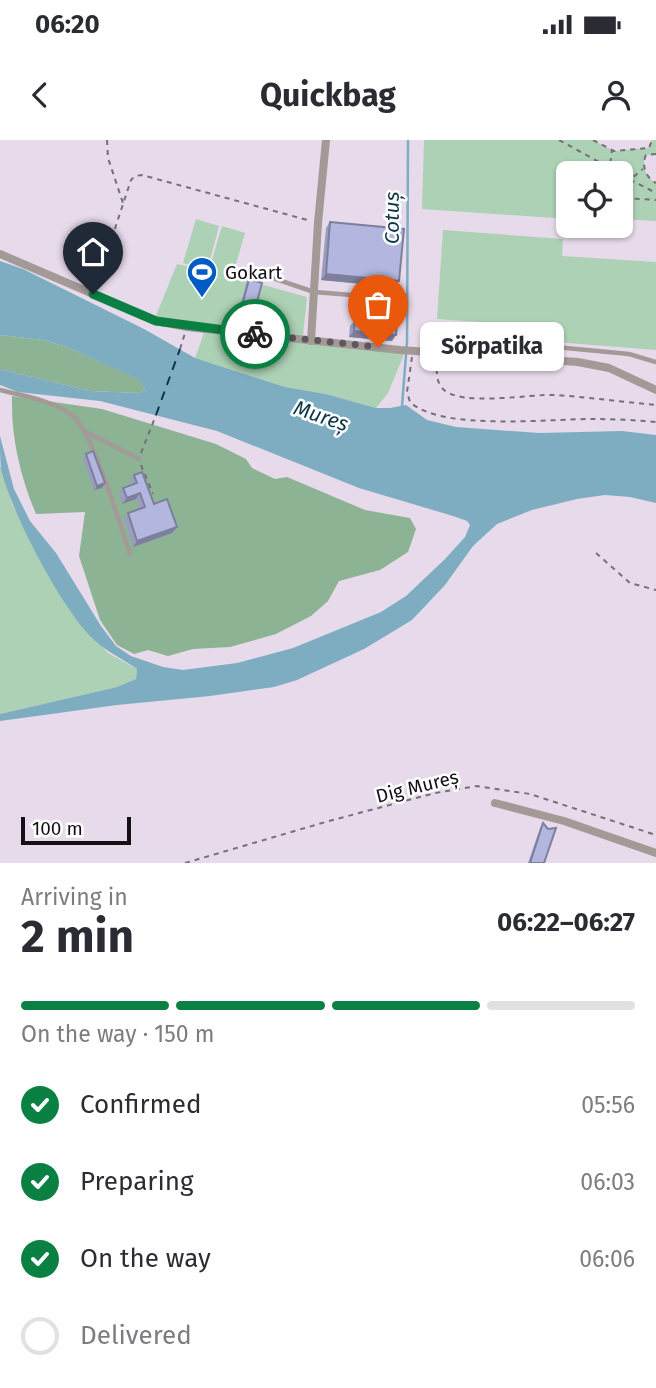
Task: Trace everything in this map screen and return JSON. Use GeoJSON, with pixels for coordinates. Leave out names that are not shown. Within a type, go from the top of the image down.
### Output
{"type":"FeatureCollection","features":[{"type":"Feature","properties":{"kind":"street"},"geometry":{"type":"LineString","coordinates":[[311,341],[326,140]]}},
{"type":"Feature","properties":{"kind":"street"},"geometry":{"type":"LineString","coordinates":[[0,254],[156,321],[187,327],[412,351],[578,362],[609,368],[656,390]]}},
{"type":"Feature","properties":{"kind":"street"},"geometry":{"type":"LineString","coordinates":[[495,803],[551,817],[656,853]]}},
{"type":"Feature","properties":{"kind":"lane"},"geometry":{"type":"LineString","coordinates":[[252,271],[314,292],[390,298]]}},
{"type":"Feature","properties":{"kind":"lane"},"geometry":{"type":"LineString","coordinates":[[555,347],[629,354],[656,362]]}},
{"type":"Feature","properties":{"kind":"lane"},"geometry":{"type":"LineString","coordinates":[[0,390],[46,402],[72,415],[93,449],[130,554]]}},
{"type":"Feature","properties":{"kind":"lane"},"geometry":{"type":"LineString","coordinates":[[84,431],[139,459]]}},
{"type":"Feature","properties":{"kind":"lane"},"geometry":{"type":"LineString","coordinates":[[547,829],[551,817]]}},
{"type":"Feature","properties":{"kind":"path"},"geometry":{"type":"LineString","coordinates":[[107,140],[108,158],[123,204]]}},
{"type":"Feature","properties":{"kind":"path"},"geometry":{"type":"LineString","coordinates":[[559,140],[597,161]]}},
{"type":"Feature","properties":{"kind":"path"},"geometry":{"type":"LineString","coordinates":[[593,140],[612,150],[649,148]]}},
{"type":"Feature","properties":{"kind":"path"},"geometry":{"type":"LineString","coordinates":[[652,140],[649,153],[644,158],[650,179],[656,183]]}},
{"type":"Feature","properties":{"kind":"path"},"geometry":{"type":"LineString","coordinates":[[611,161],[612,150]]}},
{"type":"Feature","properties":{"kind":"path"},"geometry":{"type":"LineString","coordinates":[[649,153],[656,154]]}},
{"type":"Feature","properties":{"kind":"path"},"geometry":{"type":"LineString","coordinates":[[633,178],[645,168]]}},
{"type":"Feature","properties":{"kind":"path"},"geometry":{"type":"LineString","coordinates":[[93,294],[131,180],[135,176],[318,223]]}},
{"type":"Feature","properties":{"kind":"path"},"geometry":{"type":"LineString","coordinates":[[633,181],[656,193]]}},
{"type":"Feature","properties":{"kind":"path"},"geometry":{"type":"LineString","coordinates":[[633,199],[656,200]]}},
{"type":"Feature","properties":{"kind":"path"},"geometry":{"type":"LineString","coordinates":[[180,349],[187,327]]}},
{"type":"Feature","properties":{"kind":"path"},"geometry":{"type":"LineString","coordinates":[[412,351],[407,392],[410,402],[428,414],[452,419],[656,422]]}},
{"type":"Feature","properties":{"kind":"path"},"geometry":{"type":"LineString","coordinates":[[437,352],[437,379],[444,390],[457,395],[492,399],[551,395],[656,405]]}},
{"type":"Feature","properties":{"kind":"path"},"geometry":{"type":"LineString","coordinates":[[153,494],[139,459],[156,415]]}},
{"type":"Feature","properties":{"kind":"path"},"geometry":{"type":"LineString","coordinates":[[649,422],[656,417]]}},
{"type":"Feature","properties":{"kind":"path"},"geometry":{"type":"LineString","coordinates":[[596,553],[630,583],[656,590]]}},
{"type":"Feature","properties":{"kind":"path","name":"Dig Mureș"},"geometry":{"type":"LineString","coordinates":[[185,863],[435,793],[477,786],[530,794],[656,835]]}},
{"type":"Feature","properties":{"kind":"green space"},"geometry":{"type":"Polygon","coordinates":[[[424,140],[593,140],[614,151],[648,148],[652,140],[656,140],[656,154],[646,155],[644,167],[647,175],[656,183],[656,221],[633,220],[633,161],[556,161],[556,218],[422,209],[424,140]]]}},
{"type":"Feature","properties":{"kind":"green space","name":"Gokart"},"geometry":{"type":"Polygon","coordinates":[[[196,219],[219,226],[207,271],[216,273],[209,270],[222,226],[245,233],[232,277],[247,281],[236,327],[155,318],[177,264],[201,269],[183,263],[196,219]]]}},
{"type":"Feature","properties":{"kind":"green space"},"geometry":{"type":"Polygon","coordinates":[[[443,230],[563,239],[562,256],[656,262],[656,350],[555,342],[555,327],[437,319],[443,230]]]}},
{"type":"Feature","properties":{"kind":"green space"},"geometry":{"type":"Polygon","coordinates":[[[260,284],[307,297],[303,336],[248,329],[260,284]]]}},
{"type":"Feature","properties":{"kind":"green space"},"geometry":{"type":"Polygon","coordinates":[[[204,333],[403,353],[403,357],[388,393],[376,408],[326,394],[285,387],[195,358],[204,333]]]}},
{"type":"Feature","properties":{"kind":"green space"},"geometry":{"type":"Polygon","coordinates":[[[0,335],[43,340],[67,347],[139,379],[145,389],[139,393],[90,391],[0,369],[0,335]]]}},
{"type":"Feature","properties":{"kind":"green space"},"geometry":{"type":"Polygon","coordinates":[[[12,396],[102,409],[216,444],[246,459],[252,468],[275,479],[287,477],[365,510],[410,518],[416,529],[408,552],[380,570],[339,581],[328,601],[311,616],[276,634],[230,647],[193,649],[168,656],[148,650],[134,654],[117,645],[100,620],[79,556],[85,512],[36,514],[18,456],[12,396]]]}},
{"type":"Feature","properties":{"kind":"green space"},"geometry":{"type":"Polygon","coordinates":[[[0,465],[12,504],[50,578],[74,615],[108,653],[137,669],[136,679],[117,687],[0,714],[0,465]]]}},
{"type":"Feature","properties":{"kind":"water","name":"Mureș"},"geometry":{"type":"Polygon","coordinates":[[[0,261],[23,269],[144,329],[195,358],[285,387],[326,394],[376,408],[406,405],[427,420],[456,427],[539,433],[622,431],[656,435],[656,503],[605,495],[532,510],[497,524],[473,546],[445,585],[412,620],[364,649],[297,680],[274,687],[210,696],[0,721],[0,714],[117,687],[136,679],[137,669],[89,635],[51,580],[25,532],[6,487],[1,469],[0,436],[14,489],[30,521],[56,553],[101,626],[116,646],[131,656],[163,667],[183,670],[237,663],[293,648],[381,612],[406,596],[445,559],[465,537],[470,525],[467,521],[453,516],[359,488],[217,431],[100,401],[18,392],[0,385],[0,369],[90,391],[139,393],[145,389],[138,379],[67,347],[43,340],[0,335],[0,261]]]}},
{"type":"Feature","properties":{"kind":"building"},"geometry":{"type":"Polygon","coordinates":[[[330,222],[404,229],[399,281],[326,274],[330,222]]]}},
{"type":"Feature","properties":{"kind":"building"},"geometry":{"type":"Polygon","coordinates":[[[249,279],[262,283],[254,313],[241,310],[249,279]]]}},
{"type":"Feature","properties":{"kind":"building"},"geometry":{"type":"Polygon","coordinates":[[[375,306],[385,307],[385,312],[398,313],[396,335],[354,331],[355,320],[369,322],[370,310],[375,310],[375,306]]]}},
{"type":"Feature","properties":{"kind":"building"},"geometry":{"type":"Polygon","coordinates":[[[93,451],[105,483],[97,486],[86,454],[93,451]]]}},
{"type":"Feature","properties":{"kind":"building"},"geometry":{"type":"Polygon","coordinates":[[[142,472],[154,504],[167,499],[177,527],[137,541],[128,513],[145,507],[140,493],[127,498],[123,488],[137,483],[134,475],[142,472]]]}},
{"type":"Feature","properties":{"kind":"building"},"geometry":{"type":"Polygon","coordinates":[[[543,823],[548,829],[556,828],[544,863],[530,863],[543,823]]]}},
{"type":"Feature","properties":{"kind":"waterway","name":"Cotuș"},"geometry":{"type":"LineString","coordinates":[[402,406],[407,342],[408,140]]}},
{"type":"Feature","properties":{"kind":"ferry route"},"geometry":{"type":"LineString","coordinates":[[156,415],[180,349]]}},
{"type":"Feature","properties":{"kind":"way so far"},"geometry":{"type":"LineString","coordinates":[[255,334],[378,347]]}},
{"type":"Feature","properties":{"kind":"place","name":"Gokart"},"geometry":{"type":"Point","coordinates":[202,299]}},
{"type":"Feature","properties":{"kind":"place","name":"Sörpatika"},"geometry":{"type":"Point","coordinates":[378,347]}},
{"type":"Feature","properties":{"kind":"route"},"geometry":{"type":"LineString","coordinates":[[93,294],[156,321],[255,334]]}}]}
